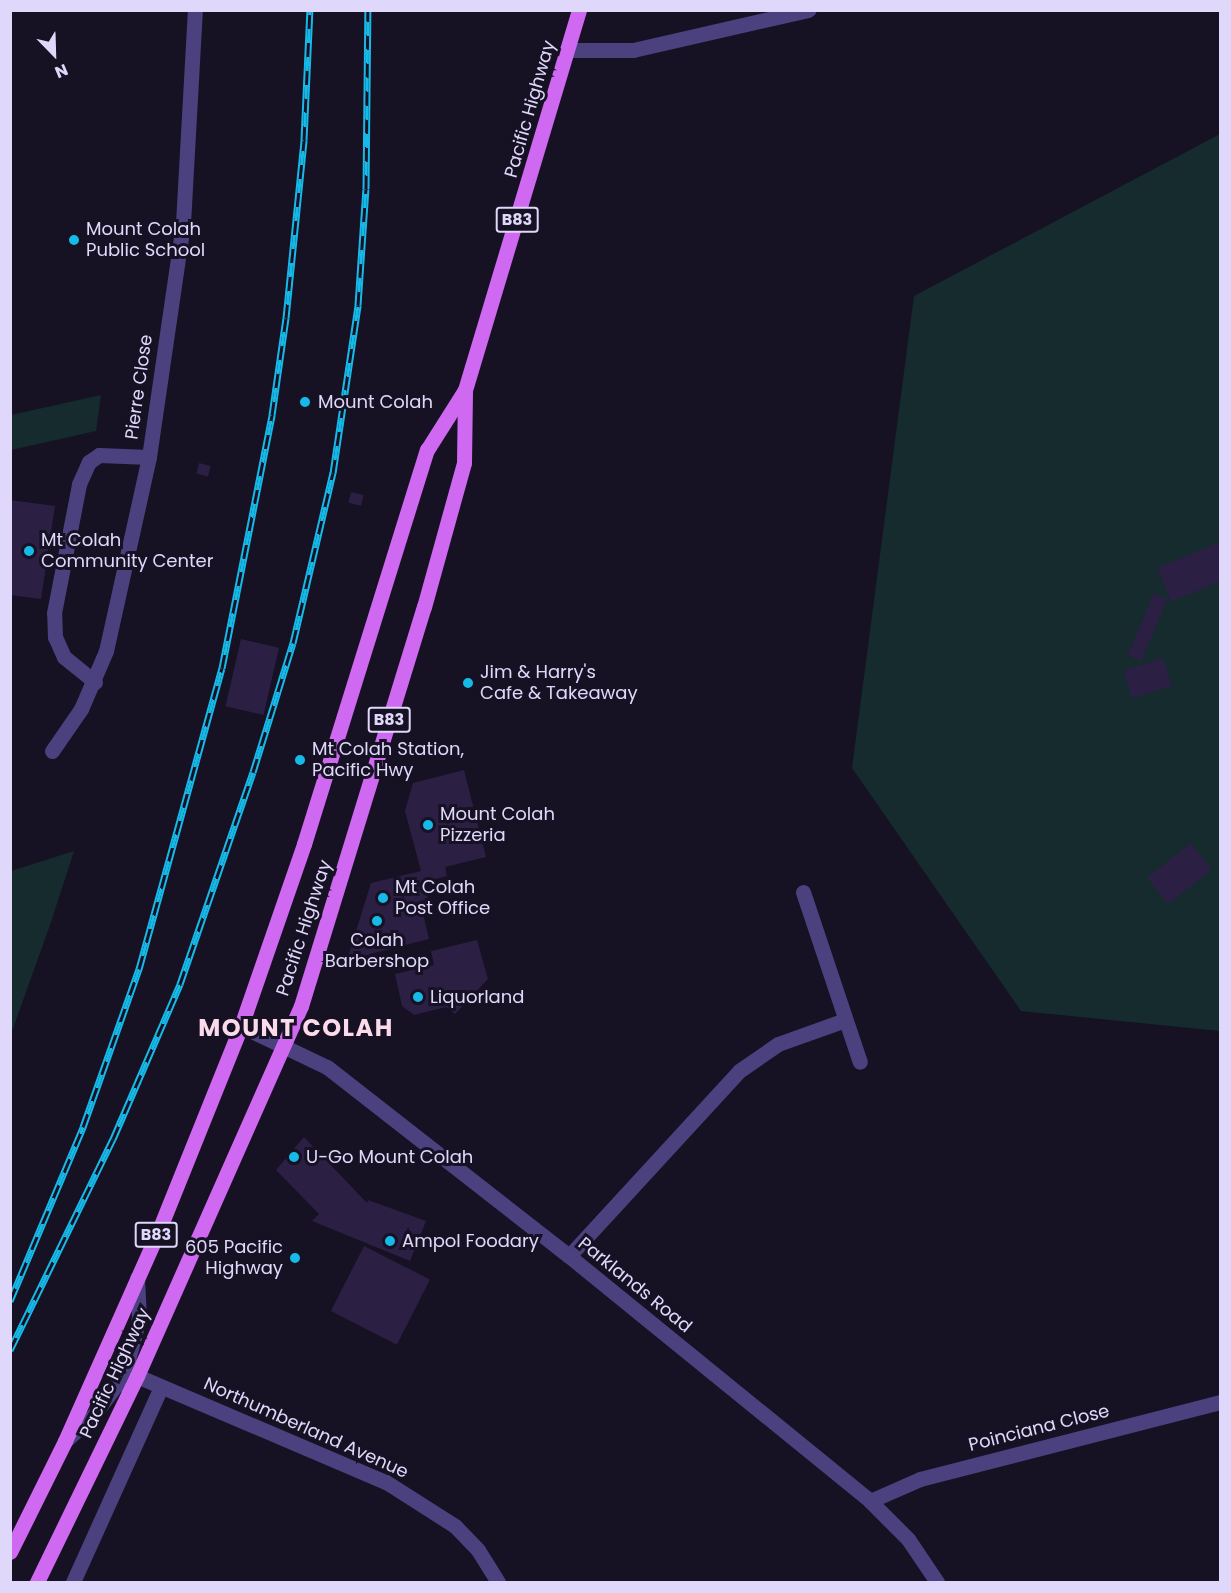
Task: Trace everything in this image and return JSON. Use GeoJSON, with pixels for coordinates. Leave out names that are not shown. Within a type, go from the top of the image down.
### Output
{"type":"FeatureCollection","features":[{"type":"Feature","properties":{"kind":"main road","name":"Pacific Highway"},"geometry":{"type":"LineString","coordinates":[[10,1552],[65,1441],[137,1278],[242,1026],[304,844],[427,450],[465,390],[579,10]]}},
{"type":"Feature","properties":{"kind":"main road","name":"Pacific Highway"},"geometry":{"type":"LineString","coordinates":[[37,1582],[136,1376],[285,1044],[305,993],[464,464],[465,390]]}},
{"type":"Feature","properties":{"kind":"street","name":"Pierre Close"},"geometry":{"type":"LineString","coordinates":[[52,752],[96,682],[106,651],[149,457],[183,224],[195,10]]}},
{"type":"Feature","properties":{"kind":"street"},"geometry":{"type":"LineString","coordinates":[[567,50],[633,50],[808,10]]}},
{"type":"Feature","properties":{"kind":"street"},"geometry":{"type":"LineString","coordinates":[[96,682],[64,657],[55,637],[54,613],[79,484],[89,462],[99,455],[149,457]]}},
{"type":"Feature","properties":{"kind":"street"},"geometry":{"type":"LineString","coordinates":[[803,892],[860,1062]]}},
{"type":"Feature","properties":{"kind":"street"},"geometry":{"type":"LineString","coordinates":[[569,1256],[739,1071],[778,1044],[845,1020]]}},
{"type":"Feature","properties":{"kind":"street","name":"Parklands Road"},"geometry":{"type":"LineString","coordinates":[[242,1026],[285,1044],[327,1067],[569,1256],[870,1501],[908,1539],[937,1582]]}},
{"type":"Feature","properties":{"kind":"street"},"geometry":{"type":"LineString","coordinates":[[65,1441],[92,1417],[116,1384],[136,1376],[128,1360],[139,1318],[137,1278]]}},
{"type":"Feature","properties":{"kind":"street","name":"Northumberland Avenue"},"geometry":{"type":"LineString","coordinates":[[136,1376],[386,1482],[455,1526],[478,1550],[498,1582]]}},
{"type":"Feature","properties":{"kind":"street"},"geometry":{"type":"LineString","coordinates":[[73,1582],[161,1387]]}},
{"type":"Feature","properties":{"kind":"street","name":"Poinciana Close"},"geometry":{"type":"LineString","coordinates":[[870,1501],[920,1479],[1221,1402]]}},
{"type":"Feature","properties":{"kind":"green space"},"geometry":{"type":"Polygon","coordinates":[[[1220,134],[1220,1031],[1021,1011],[852,768],[914,296],[1220,134]]]}},
{"type":"Feature","properties":{"kind":"green space"},"geometry":{"type":"Polygon","coordinates":[[[101,395],[96,431],[11,450],[11,415],[101,395]]]}},
{"type":"Feature","properties":{"kind":"green space"},"geometry":{"type":"Polygon","coordinates":[[[74,851],[50,925],[11,1034],[11,871],[74,851]]]}},
{"type":"Feature","properties":{"kind":"building"},"geometry":{"type":"Polygon","coordinates":[[[199,463],[211,466],[208,477],[196,474],[199,463]]]}},
{"type":"Feature","properties":{"kind":"building"},"geometry":{"type":"Polygon","coordinates":[[[351,492],[364,495],[361,506],[349,503],[351,492]]]}},
{"type":"Feature","properties":{"kind":"building","name":"Mt Colah Community Center"},"geometry":{"type":"Polygon","coordinates":[[[10,500],[55,506],[41,599],[10,595],[10,500]]]}},
{"type":"Feature","properties":{"kind":"building"},"geometry":{"type":"Polygon","coordinates":[[[1220,542],[1220,581],[1171,602],[1157,568],[1220,542]]]}},
{"type":"Feature","properties":{"kind":"building"},"geometry":{"type":"Polygon","coordinates":[[[1154,593],[1168,599],[1141,661],[1127,656],[1154,593]]]}},
{"type":"Feature","properties":{"kind":"building"},"geometry":{"type":"Polygon","coordinates":[[[241,639],[279,648],[263,715],[225,706],[241,639]]]}},
{"type":"Feature","properties":{"kind":"building"},"geometry":{"type":"Polygon","coordinates":[[[1163,658],[1172,686],[1132,699],[1123,671],[1163,658]]]}},
{"type":"Feature","properties":{"kind":"building"},"geometry":{"type":"Polygon","coordinates":[[[464,770],[486,857],[445,867],[447,876],[423,882],[428,899],[420,901],[429,939],[347,960],[371,883],[421,871],[405,811],[413,783],[464,770]]]}},
{"type":"Feature","properties":{"kind":"building"},"geometry":{"type":"Polygon","coordinates":[[[1191,843],[1212,870],[1168,904],[1147,877],[1191,843]]]}},
{"type":"Feature","properties":{"kind":"building"},"geometry":{"type":"Polygon","coordinates":[[[477,940],[488,979],[455,1014],[446,1007],[414,1015],[402,1006],[395,974],[434,965],[431,951],[477,940]]]}},
{"type":"Feature","properties":{"kind":"building","name":"Ampol Foodary"},"geometry":{"type":"Polygon","coordinates":[[[304,1137],[367,1203],[368,1200],[426,1221],[410,1261],[312,1221],[319,1214],[276,1170],[304,1137]]]}},
{"type":"Feature","properties":{"kind":"building"},"geometry":{"type":"Polygon","coordinates":[[[364,1246],[430,1280],[397,1345],[331,1311],[364,1246]]]}},
{"type":"Feature","properties":{"kind":"railway"},"geometry":{"type":"LineString","coordinates":[[10,1301],[83,1127],[139,969],[222,668],[272,415],[286,318],[304,140],[310,10]]}},
{"type":"Feature","properties":{"kind":"railway"},"geometry":{"type":"LineString","coordinates":[[10,1350],[113,1139],[180,984],[253,772],[293,643],[333,473],[358,305],[366,189],[368,10]]}},
{"type":"Feature","properties":{"kind":"place","name":"Mount Colah Public School"},"geometry":{"type":"Point","coordinates":[74,240]}},
{"type":"Feature","properties":{"kind":"place","name":"Mount Colah"},"geometry":{"type":"Point","coordinates":[305,402]}},
{"type":"Feature","properties":{"kind":"place","name":"Mt Colah Community Center"},"geometry":{"type":"Point","coordinates":[29,551]}},
{"type":"Feature","properties":{"kind":"place","name":"Jim & Harry's Cafe & Takeaway"},"geometry":{"type":"Point","coordinates":[468,683]}},
{"type":"Feature","properties":{"kind":"place","name":"Mt Colah Station, Pacific Hwy"},"geometry":{"type":"Point","coordinates":[300,760]}},
{"type":"Feature","properties":{"kind":"place","name":"Mount Colah Pizzeria"},"geometry":{"type":"Point","coordinates":[428,825]}},
{"type":"Feature","properties":{"kind":"place","name":"Mt Colah Post Office"},"geometry":{"type":"Point","coordinates":[383,898]}},
{"type":"Feature","properties":{"kind":"place","name":"Colah Barbershop"},"geometry":{"type":"Point","coordinates":[377,921]}},
{"type":"Feature","properties":{"kind":"place","name":"Liquorland"},"geometry":{"type":"Point","coordinates":[418,997]}},
{"type":"Feature","properties":{"kind":"place","name":"U-Go Mount Colah"},"geometry":{"type":"Point","coordinates":[294,1157]}},
{"type":"Feature","properties":{"kind":"place","name":"Ampol Foodary"},"geometry":{"type":"Point","coordinates":[390,1241]}},
{"type":"Feature","properties":{"kind":"place","name":"605 Pacific Highway"},"geometry":{"type":"Point","coordinates":[295,1258]}},
{"type":"Feature","properties":{"kind":"district","name":"MOUNT COLAH"},"geometry":{"type":"Point","coordinates":[296,1028]}}]}
